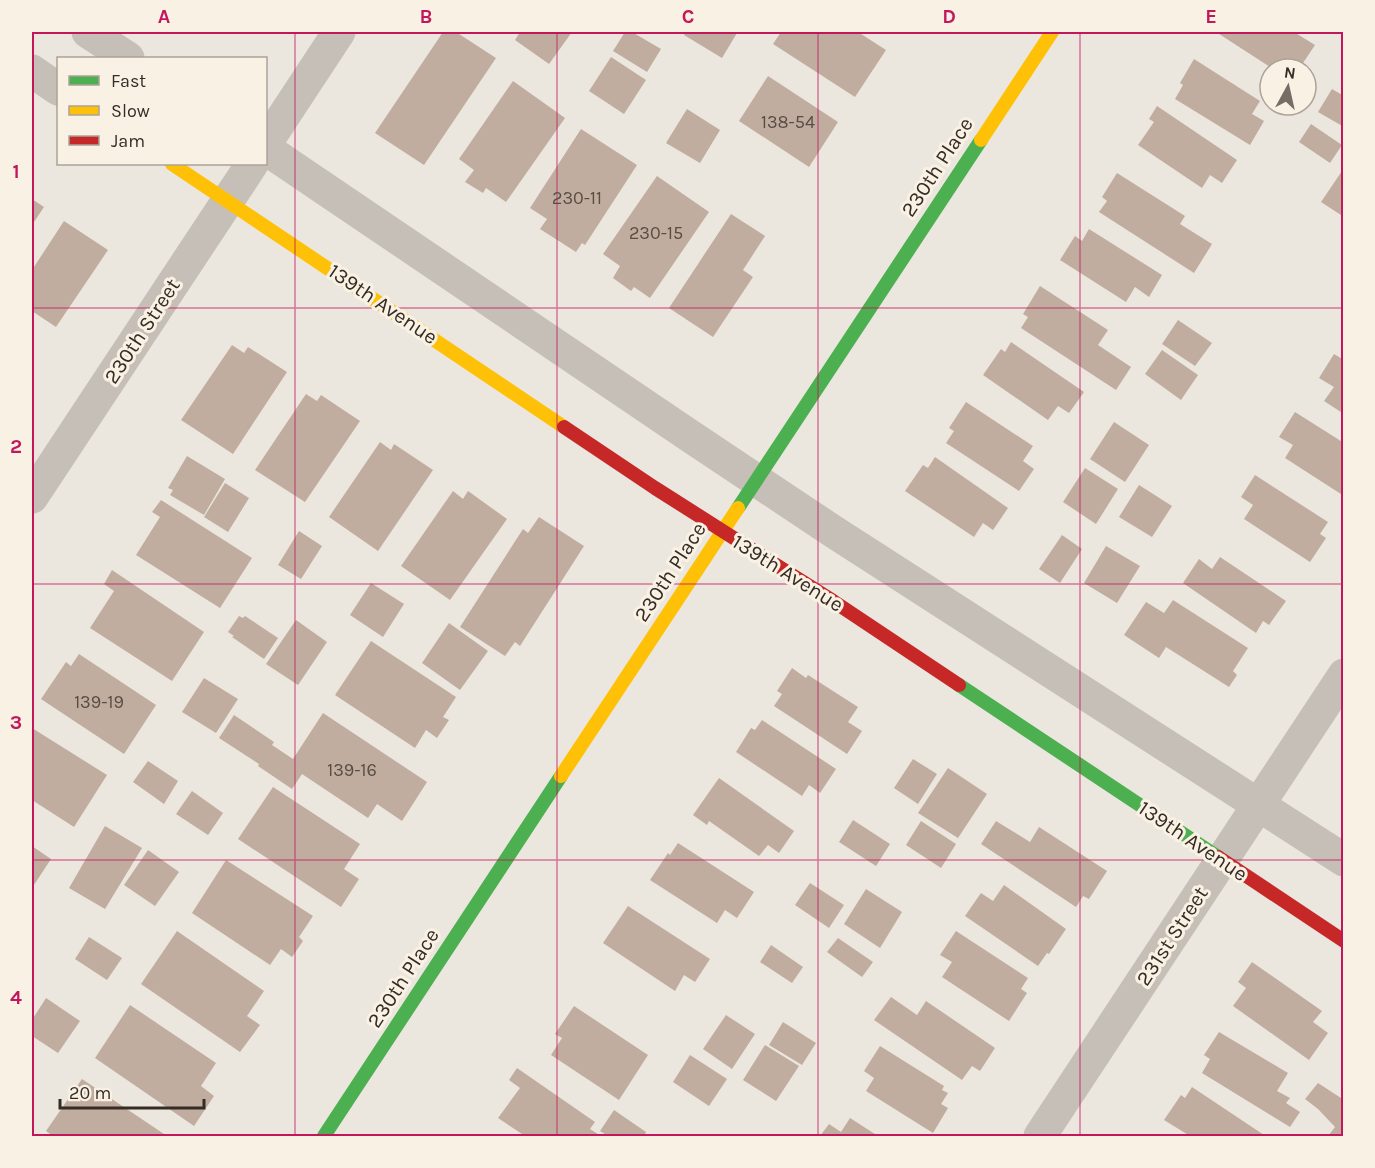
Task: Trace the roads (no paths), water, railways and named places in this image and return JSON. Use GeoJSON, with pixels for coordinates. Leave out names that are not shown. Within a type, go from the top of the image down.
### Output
{"type":"FeatureCollection","features":[{"type":"Feature","properties":{"kind":"street"},"geometry":{"type":"LineString","coordinates":[[88,32],[127,57]]}},
{"type":"Feature","properties":{"kind":"street"},"geometry":{"type":"LineString","coordinates":[[267,141],[339,32]]}},
{"type":"Feature","properties":{"kind":"street","name":"230th Place"},"geometry":{"type":"LineString","coordinates":[[324,1137],[1052,32]]}},
{"type":"Feature","properties":{"kind":"street"},"geometry":{"type":"LineString","coordinates":[[32,71],[57,88]]}},
{"type":"Feature","properties":{"kind":"street"},"geometry":{"type":"LineString","coordinates":[[267,150],[756,480],[1344,860]]}},
{"type":"Feature","properties":{"kind":"street","name":"139th Avenue"},"geometry":{"type":"LineString","coordinates":[[174,165],[646,482],[833,601],[1344,941]]}},
{"type":"Feature","properties":{"kind":"street","name":"230th Street"},"geometry":{"type":"LineString","coordinates":[[32,498],[251,165]]}},
{"type":"Feature","properties":{"kind":"street","name":"231st Street"},"geometry":{"type":"LineString","coordinates":[[1040,1137],[1344,675]]}}]}
